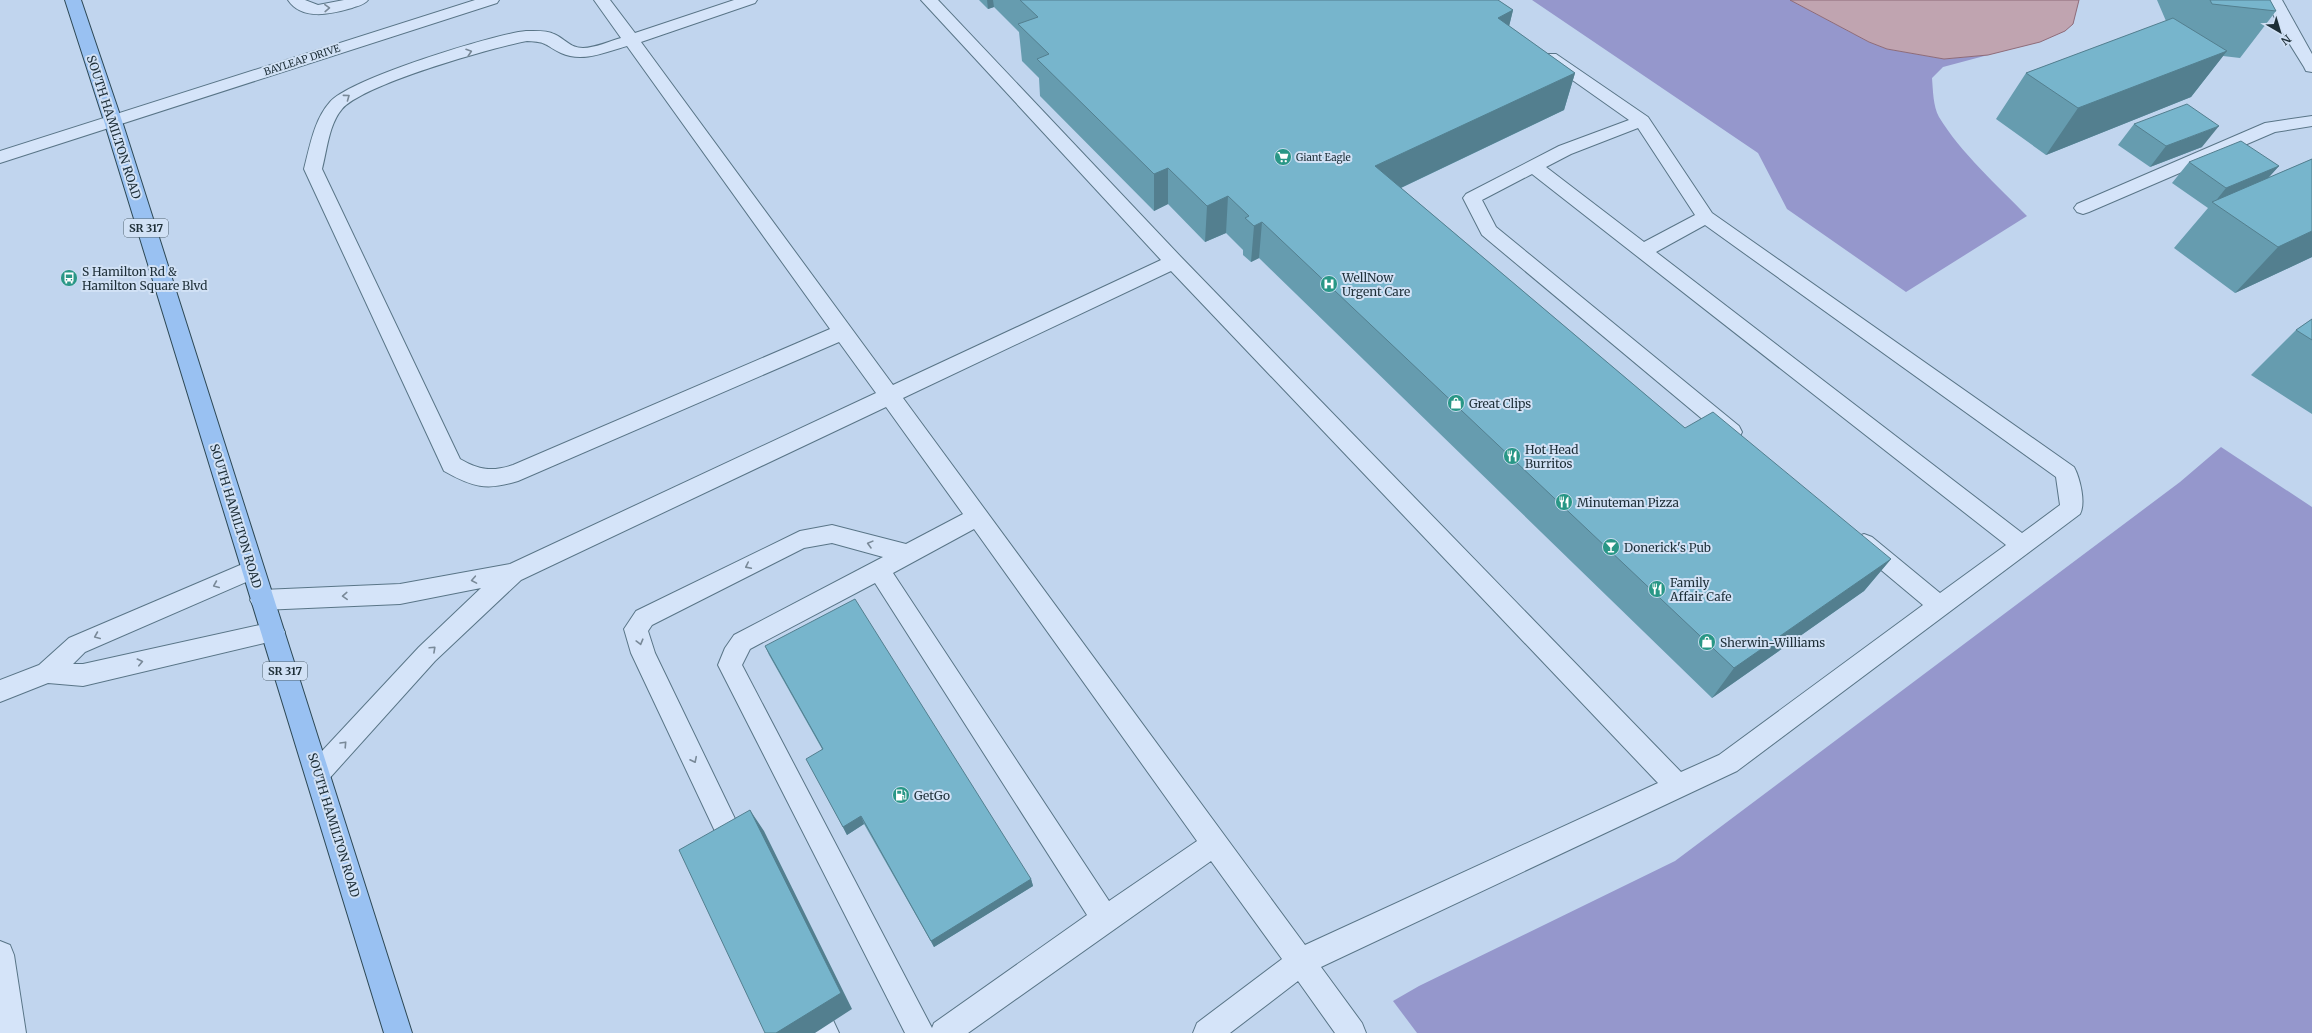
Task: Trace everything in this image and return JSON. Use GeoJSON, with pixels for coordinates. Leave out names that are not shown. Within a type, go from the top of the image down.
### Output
{"type":"FeatureCollection","features":[{"type":"Feature","properties":{"kind":"main road","name":"SOUTH HAMILTON ROAD"},"geometry":{"type":"LineString","coordinates":[[73,0],[113,120],[252,570],[318,772],[398,1033]]}},
{"type":"Feature","properties":{"kind":"street"},"geometry":{"type":"LineString","coordinates":[[296,0],[312,9],[334,8],[360,0]]}},
{"type":"Feature","properties":{"kind":"street","name":"BAYLEAP DRIVE"},"geometry":{"type":"LineString","coordinates":[[0,157],[491,0]]}},
{"type":"Feature","properties":{"kind":"street"},"geometry":{"type":"LineString","coordinates":[[602,0],[1352,1033]]}},
{"type":"Feature","properties":{"kind":"street"},"geometry":{"type":"LineString","coordinates":[[750,0],[631,40],[584,53],[567,50],[548,37],[527,36],[503,42],[389,78],[349,94],[337,104],[324,127],[313,169],[320,187],[452,465],[473,478],[495,479],[521,470],[843,332]]}},
{"type":"Feature","properties":{"kind":"street"},"geometry":{"type":"LineString","coordinates":[[929,0],[1174,262],[1678,787]]}},
{"type":"Feature","properties":{"kind":"street"},"geometry":{"type":"LineString","coordinates":[[2274,0],[2289,30],[2312,67]]}},
{"type":"Feature","properties":{"kind":"street"},"geometry":{"type":"LineString","coordinates":[[1207,1033],[1300,962],[1728,763],[2072,508],[2066,473],[1706,217],[1642,121],[1533,45]]}},
{"type":"Feature","properties":{"kind":"street"},"geometry":{"type":"LineString","coordinates":[[1642,121],[1565,150],[1472,198],[1489,231],[1744,442]]}},
{"type":"Feature","properties":{"kind":"street"},"geometry":{"type":"LineString","coordinates":[[2083,208],[2271,127],[2312,121]]}},
{"type":"Feature","properties":{"kind":"street"},"geometry":{"type":"LineString","coordinates":[[1533,166],[2022,545]]}},
{"type":"Feature","properties":{"kind":"street"},"geometry":{"type":"LineString","coordinates":[[1642,251],[1706,217]]}},
{"type":"Feature","properties":{"kind":"street"},"geometry":{"type":"LineString","coordinates":[[262,600],[400,594],[513,573],[890,397],[1174,262]]}},
{"type":"Feature","properties":{"kind":"street"},"geometry":{"type":"LineString","coordinates":[[920,1033],[730,665],[733,655],[742,642],[977,517]]}},
{"type":"Feature","properties":{"kind":"street"},"geometry":{"type":"LineString","coordinates":[[1851,532],[1940,606]]}},
{"type":"Feature","properties":{"kind":"street"},"geometry":{"type":"LineString","coordinates":[[749,875],[643,653],[636,629],[644,618],[800,540],[832,534],[908,554]]}},
{"type":"Feature","properties":{"kind":"street"},"geometry":{"type":"LineString","coordinates":[[0,691],[47,672],[77,645],[252,570]]}},
{"type":"Feature","properties":{"kind":"street"},"geometry":{"type":"LineString","coordinates":[[879,570],[1105,920]]}},
{"type":"Feature","properties":{"kind":"street"},"geometry":{"type":"LineString","coordinates":[[318,772],[427,654],[513,573]]}},
{"type":"Feature","properties":{"kind":"street"},"geometry":{"type":"LineString","coordinates":[[47,672],[83,675],[273,632]]}},
{"type":"Feature","properties":{"kind":"street"},"geometry":{"type":"LineString","coordinates":[[944,1033],[1214,844]]}},
{"type":"Feature","properties":{"kind":"street"},"geometry":{"type":"LineString","coordinates":[[0,955],[3,994],[12,1033]]}},
{"type":"Feature","properties":{"kind":"street"},"geometry":{"type":"LineString","coordinates":[[801,983],[825,1033]]}},
{"type":"Feature","properties":{"kind":"shaded area"},"geometry":{"type":"Polygon","coordinates":[[[1532,0],[1790,0],[1869,42],[1887,49],[1944,59],[1988,55],[1943,67],[1932,78],[1936,108],[1939,117],[1958,143],[1980,169],[2027,216],[1906,292],[1787,209],[1758,153],[1532,0]]]}},
{"type":"Feature","properties":{"kind":"shaded area"},"geometry":{"type":"Polygon","coordinates":[[[1790,0],[2079,0],[2073,24],[2065,31],[2040,42],[1988,55],[1944,59],[1887,49],[1869,42],[1790,0]]]}},
{"type":"Feature","properties":{"kind":"shaded area"},"geometry":{"type":"Polygon","coordinates":[[[2221,447],[2312,507],[2312,1033],[1417,1033],[1393,1001],[1419,986],[1675,861],[2180,482],[2221,447]]]}},
{"type":"Feature","properties":{"kind":"building"},"geometry":{"type":"Polygon","coordinates":[[[1020,0],[1498,0],[1513,10],[1498,18],[1575,73],[1375,166],[1685,428],[1713,412],[1891,559],[1734,668],[1262,222],[1254,226],[1245,218],[1249,216],[1228,196],[1207,206],[1168,168],[1154,174],[1037,59],[1049,54],[1018,24],[1038,17],[1020,0]]]}},
{"type":"Feature","properties":{"kind":"building"},"geometry":{"type":"Polygon","coordinates":[[[2210,0],[2270,0],[2276,11],[2212,4],[2210,0]]]}},
{"type":"Feature","properties":{"kind":"building"},"geometry":{"type":"Polygon","coordinates":[[[2173,18],[2227,51],[2078,108],[2026,73],[2173,18]]]}},
{"type":"Feature","properties":{"kind":"building"},"geometry":{"type":"Polygon","coordinates":[[[2187,104],[2219,126],[2166,146],[2134,124],[2187,104]]]}},
{"type":"Feature","properties":{"kind":"building"},"geometry":{"type":"Polygon","coordinates":[[[2241,141],[2279,166],[2226,188],[2189,162],[2241,141]]]}},
{"type":"Feature","properties":{"kind":"building"},"geometry":{"type":"Polygon","coordinates":[[[2312,159],[2312,231],[2278,247],[2212,202],[2312,159]]]}},
{"type":"Feature","properties":{"kind":"building"},"geometry":{"type":"Polygon","coordinates":[[[2312,319],[2312,340],[2296,330],[2312,319]]]}},
{"type":"Feature","properties":{"kind":"building","name":"GetGo"},"geometry":{"type":"Polygon","coordinates":[[[855,599],[1031,879],[931,941],[861,816],[843,827],[806,759],[823,749],[765,646],[855,599]]]}},
{"type":"Feature","properties":{"kind":"building"},"geometry":{"type":"Polygon","coordinates":[[[750,810],[841,993],[776,1033],[765,1033],[679,850],[750,810]]]}},
{"type":"Feature","properties":{"kind":"place","name":"Giant Eagle"},"geometry":{"type":"Point","coordinates":[1283,157]}},
{"type":"Feature","properties":{"kind":"place","name":"S Hamilton Rd & Hamilton Square Blvd"},"geometry":{"type":"Point","coordinates":[69,278]}},
{"type":"Feature","properties":{"kind":"place","name":"WellNow Urgent Care"},"geometry":{"type":"Point","coordinates":[1329,284]}},
{"type":"Feature","properties":{"kind":"place","name":"Great Clips"},"geometry":{"type":"Point","coordinates":[1456,403]}},
{"type":"Feature","properties":{"kind":"place","name":"Hot Head Burritos"},"geometry":{"type":"Point","coordinates":[1512,456]}},
{"type":"Feature","properties":{"kind":"place","name":"Minuteman Pizza"},"geometry":{"type":"Point","coordinates":[1564,502]}},
{"type":"Feature","properties":{"kind":"place","name":"Donerick's Pub"},"geometry":{"type":"Point","coordinates":[1611,547]}},
{"type":"Feature","properties":{"kind":"place","name":"Family Affair Cafe"},"geometry":{"type":"Point","coordinates":[1657,589]}},
{"type":"Feature","properties":{"kind":"place","name":"Sherwin-Williams"},"geometry":{"type":"Point","coordinates":[1707,642]}},
{"type":"Feature","properties":{"kind":"place","name":"GetGo"},"geometry":{"type":"Point","coordinates":[901,795]}}]}
